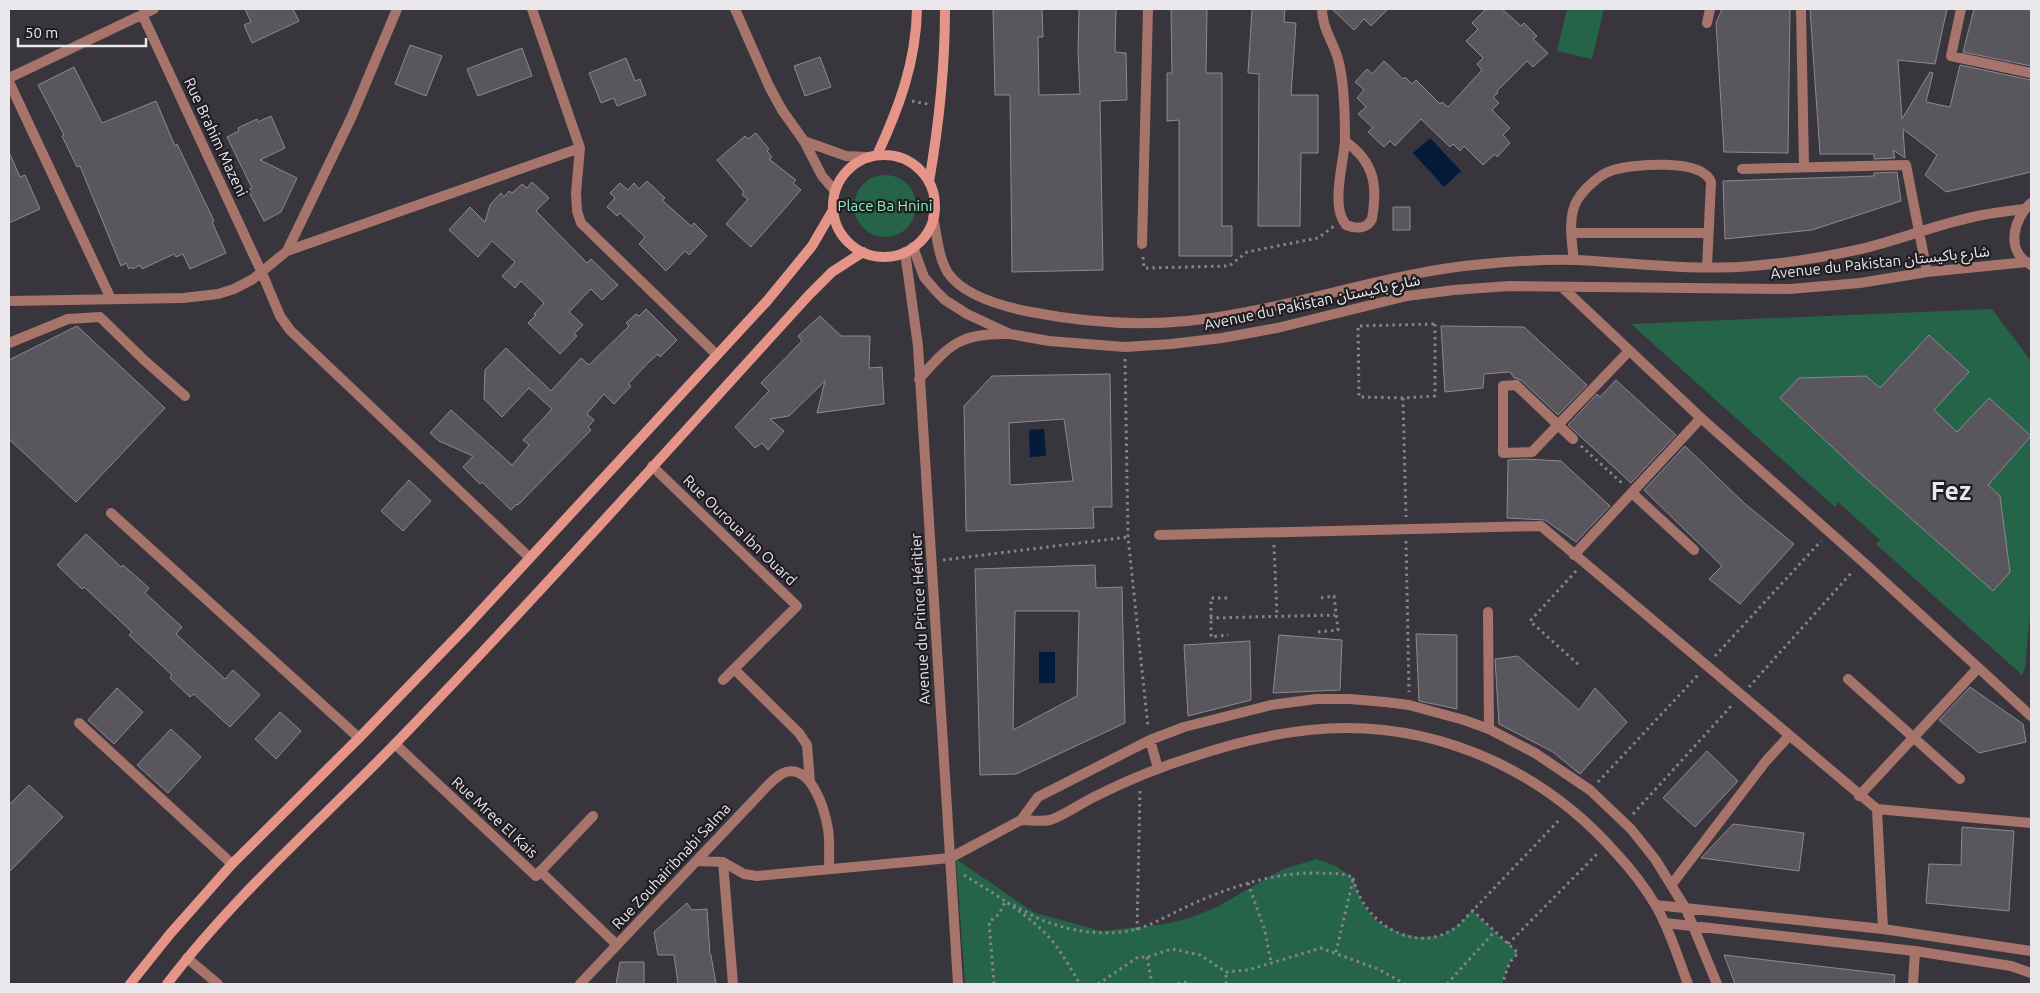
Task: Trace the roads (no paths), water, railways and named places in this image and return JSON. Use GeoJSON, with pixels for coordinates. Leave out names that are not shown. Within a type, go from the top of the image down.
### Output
{"type":"FeatureCollection","features":[{"type":"Feature","properties":{"kind":"main road"},"geometry":{"type":"LineString","coordinates":[[872,156],[901,99],[908,77],[916,36],[917,9]]}},
{"type":"Feature","properties":{"kind":"main road"},"geometry":{"type":"LineString","coordinates":[[929,182],[941,106],[945,49],[945,9]]}},
{"type":"Feature","properties":{"kind":"main road"},"geometry":{"type":"LineString","coordinates":[[891,155],[905,159],[917,167],[929,182],[934,199],[933,217],[927,231],[909,249],[886,256],[872,255],[854,247],[843,237],[836,224],[833,210],[835,190],[843,174],[850,167],[872,156],[891,155]]}},
{"type":"Feature","properties":{"kind":"main road"},"geometry":{"type":"LineString","coordinates":[[130,984],[170,934],[232,864],[359,738],[530,558],[790,275],[812,246],[833,210]]}},
{"type":"Feature","properties":{"kind":"main road"},"geometry":{"type":"LineString","coordinates":[[167,984],[187,958],[248,891],[395,744],[809,295],[832,272],[863,252]]}},
{"type":"Feature","properties":{"kind":"street"},"geometry":{"type":"LineString","coordinates":[[111,298],[9,80],[154,9]]}},
{"type":"Feature","properties":{"kind":"street"},"geometry":{"type":"LineString","coordinates":[[287,250],[352,116],[396,9]]}},
{"type":"Feature","properties":{"kind":"street"},"geometry":{"type":"LineString","coordinates":[[532,9],[580,148],[576,193],[577,211],[581,223],[717,355]]}},
{"type":"Feature","properties":{"kind":"street"},"geometry":{"type":"LineString","coordinates":[[736,9],[769,86],[790,124],[804,141],[822,176],[835,190]]}},
{"type":"Feature","properties":{"kind":"street"},"geometry":{"type":"LineString","coordinates":[[1142,244],[1148,9]]}},
{"type":"Feature","properties":{"kind":"street"},"geometry":{"type":"LineString","coordinates":[[1322,9],[1324,29],[1338,58],[1340,72],[1345,141],[1339,177],[1340,215],[1346,226],[1358,228],[1370,223],[1373,213],[1373,179],[1370,167],[1363,156],[1345,141]]}},
{"type":"Feature","properties":{"kind":"street"},"geometry":{"type":"LineString","coordinates":[[1707,23],[1710,9]]}},
{"type":"Feature","properties":{"kind":"street"},"geometry":{"type":"LineString","coordinates":[[1801,9],[1804,167]]}},
{"type":"Feature","properties":{"kind":"street"},"geometry":{"type":"LineString","coordinates":[[1961,9],[1951,56],[2031,73]]}},
{"type":"Feature","properties":{"kind":"street","name":"Rue Brahim Mazeni"},"geometry":{"type":"LineString","coordinates":[[142,14],[262,272],[280,316],[290,330],[530,558]]}},
{"type":"Feature","properties":{"kind":"street"},"geometry":{"type":"LineString","coordinates":[[804,141],[846,156],[872,156]]}},
{"type":"Feature","properties":{"kind":"street"},"geometry":{"type":"LineString","coordinates":[[9,301],[183,298],[218,294],[244,284],[262,272],[287,250],[580,148]]}},
{"type":"Feature","properties":{"kind":"street"},"geometry":{"type":"LineString","coordinates":[[1574,260],[1573,216],[1577,200],[1592,183],[1612,170],[1664,164],[1703,171],[1709,176],[1711,182],[1707,267]]}},
{"type":"Feature","properties":{"kind":"street"},"geometry":{"type":"LineString","coordinates":[[1742,169],[1906,165],[1927,272]]}},
{"type":"Feature","properties":{"kind":"street"},"geometry":{"type":"LineString","coordinates":[[2028,206],[2016,223],[2014,239],[2017,247],[2029,263]]}},
{"type":"Feature","properties":{"kind":"street","name":"Avenue du Pakistan شارع باكيستان"},"geometry":{"type":"LineString","coordinates":[[933,217],[941,259],[948,272],[965,288],[987,299],[1013,308],[1094,322],[1138,324],[1188,321],[1241,313],[1435,271],[1484,264],[1574,260],[1707,267],[1792,262],[1861,249],[1974,217],[2028,206]]}},
{"type":"Feature","properties":{"kind":"street"},"geometry":{"type":"LineString","coordinates":[[1572,233],[1708,233]]}},
{"type":"Feature","properties":{"kind":"street","name":"Avenue du Pakistan شارع باكيستان"},"geometry":{"type":"LineString","coordinates":[[909,249],[924,277],[945,300],[967,314],[1010,334],[1049,341],[1125,347],[1171,344],[1277,328],[1407,296],[1509,286],[1790,289],[1860,283],[1927,272],[2029,263]]}},
{"type":"Feature","properties":{"kind":"street","name":"Avenue du Prince Héritier"},"geometry":{"type":"LineString","coordinates":[[909,249],[932,561],[958,984]]}},
{"type":"Feature","properties":{"kind":"street"},"geometry":{"type":"LineString","coordinates":[[1562,286],[1701,418],[1862,561],[2031,716]]}},
{"type":"Feature","properties":{"kind":"street"},"geometry":{"type":"LineString","coordinates":[[9,343],[68,319],[100,317],[144,360],[185,396]]}},
{"type":"Feature","properties":{"kind":"street"},"geometry":{"type":"LineString","coordinates":[[919,379],[938,358],[960,340],[986,334],[1010,334]]}},
{"type":"Feature","properties":{"kind":"street"},"geometry":{"type":"LineString","coordinates":[[1573,439],[1558,426],[1516,385],[1503,386],[1503,454],[1532,452],[1558,426],[1629,351]]}},
{"type":"Feature","properties":{"kind":"street"},"geometry":{"type":"LineString","coordinates":[[1574,555],[1701,418]]}},
{"type":"Feature","properties":{"kind":"street","name":"Rue Ouroua Ibn Ouard"},"geometry":{"type":"LineString","coordinates":[[652,466],[797,606],[723,680]]}},
{"type":"Feature","properties":{"kind":"street"},"geometry":{"type":"LineString","coordinates":[[1632,493],[1694,550]]}},
{"type":"Feature","properties":{"kind":"street"},"geometry":{"type":"LineString","coordinates":[[111,513],[359,738]]}},
{"type":"Feature","properties":{"kind":"street"},"geometry":{"type":"LineString","coordinates":[[1159,535],[1541,526],[1859,796],[1877,809],[2031,823]]}},
{"type":"Feature","properties":{"kind":"street"},"geometry":{"type":"LineString","coordinates":[[1488,612],[1489,729]]}},
{"type":"Feature","properties":{"kind":"street"},"geometry":{"type":"LineString","coordinates":[[1859,796],[1978,668]]}},
{"type":"Feature","properties":{"kind":"street"},"geometry":{"type":"LineString","coordinates":[[734,669],[799,734],[806,745],[810,782],[820,800],[828,830],[829,868]]}},
{"type":"Feature","properties":{"kind":"street"},"geometry":{"type":"LineString","coordinates":[[1848,679],[1960,779]]}},
{"type":"Feature","properties":{"kind":"street"},"geometry":{"type":"LineString","coordinates":[[697,861],[723,862],[744,874],[757,876],[829,868],[950,862],[1021,820],[1038,797],[1150,740],[1184,727],[1271,705],[1316,699],[1350,699],[1409,705],[1489,729],[1535,753],[1590,790],[1631,829],[1672,884],[1686,909],[1717,984]]}},
{"type":"Feature","properties":{"kind":"street"},"geometry":{"type":"LineString","coordinates":[[80,723],[232,864]]}},
{"type":"Feature","properties":{"kind":"street"},"geometry":{"type":"LineString","coordinates":[[1021,820],[1049,820],[1140,775],[1228,746],[1307,730],[1346,728],[1380,730],[1412,735],[1475,751],[1547,790],[1571,808],[1608,843],[1628,866],[1656,905],[1665,923],[1688,984]]}},
{"type":"Feature","properties":{"kind":"street"},"geometry":{"type":"LineString","coordinates":[[1672,884],[1766,761],[1789,736]]}},
{"type":"Feature","properties":{"kind":"street"},"geometry":{"type":"LineString","coordinates":[[1150,740],[1158,768]]}},
{"type":"Feature","properties":{"kind":"street","name":"Rue Mree El Kais"},"geometry":{"type":"LineString","coordinates":[[395,744],[536,876],[593,816]]}},
{"type":"Feature","properties":{"kind":"street","name":"Rue Zouhairibnabi Salma"},"geometry":{"type":"LineString","coordinates":[[582,983],[765,789],[786,772],[798,772],[810,782]]}},
{"type":"Feature","properties":{"kind":"street"},"geometry":{"type":"LineString","coordinates":[[1877,809],[1883,929]]}},
{"type":"Feature","properties":{"kind":"street"},"geometry":{"type":"LineString","coordinates":[[723,862],[733,984]]}},
{"type":"Feature","properties":{"kind":"street"},"geometry":{"type":"LineString","coordinates":[[540,871],[617,945]]}},
{"type":"Feature","properties":{"kind":"street"},"geometry":{"type":"LineString","coordinates":[[1656,905],[1883,929],[2031,950]]}},
{"type":"Feature","properties":{"kind":"street"},"geometry":{"type":"LineString","coordinates":[[1665,923],[1915,951],[2011,966],[2031,973]]}},
{"type":"Feature","properties":{"kind":"street"},"geometry":{"type":"LineString","coordinates":[[1913,984],[1915,951]]}},
{"type":"Feature","properties":{"kind":"street"},"geometry":{"type":"LineString","coordinates":[[187,958],[218,984]]}},
{"type":"Feature","properties":{"kind":"water"},"geometry":{"type":"Polygon","coordinates":[[[1430,138],[1461,171],[1444,187],[1413,153],[1430,138]]]}},
{"type":"Feature","properties":{"kind":"water"},"geometry":{"type":"Polygon","coordinates":[[[1044,429],[1046,456],[1030,457],[1029,430],[1044,429]]]}},
{"type":"Feature","properties":{"kind":"water"},"geometry":{"type":"Polygon","coordinates":[[[1039,652],[1055,652],[1055,683],[1039,683],[1039,652]]]}},
{"type":"Feature","properties":{"kind":"district","name":"Fez"},"geometry":{"type":"Point","coordinates":[1951,491]}},
{"type":"Feature","properties":{"kind":"park label","name":"Place Ba Hnini"},"geometry":{"type":"Point","coordinates":[885,205]}}]}
